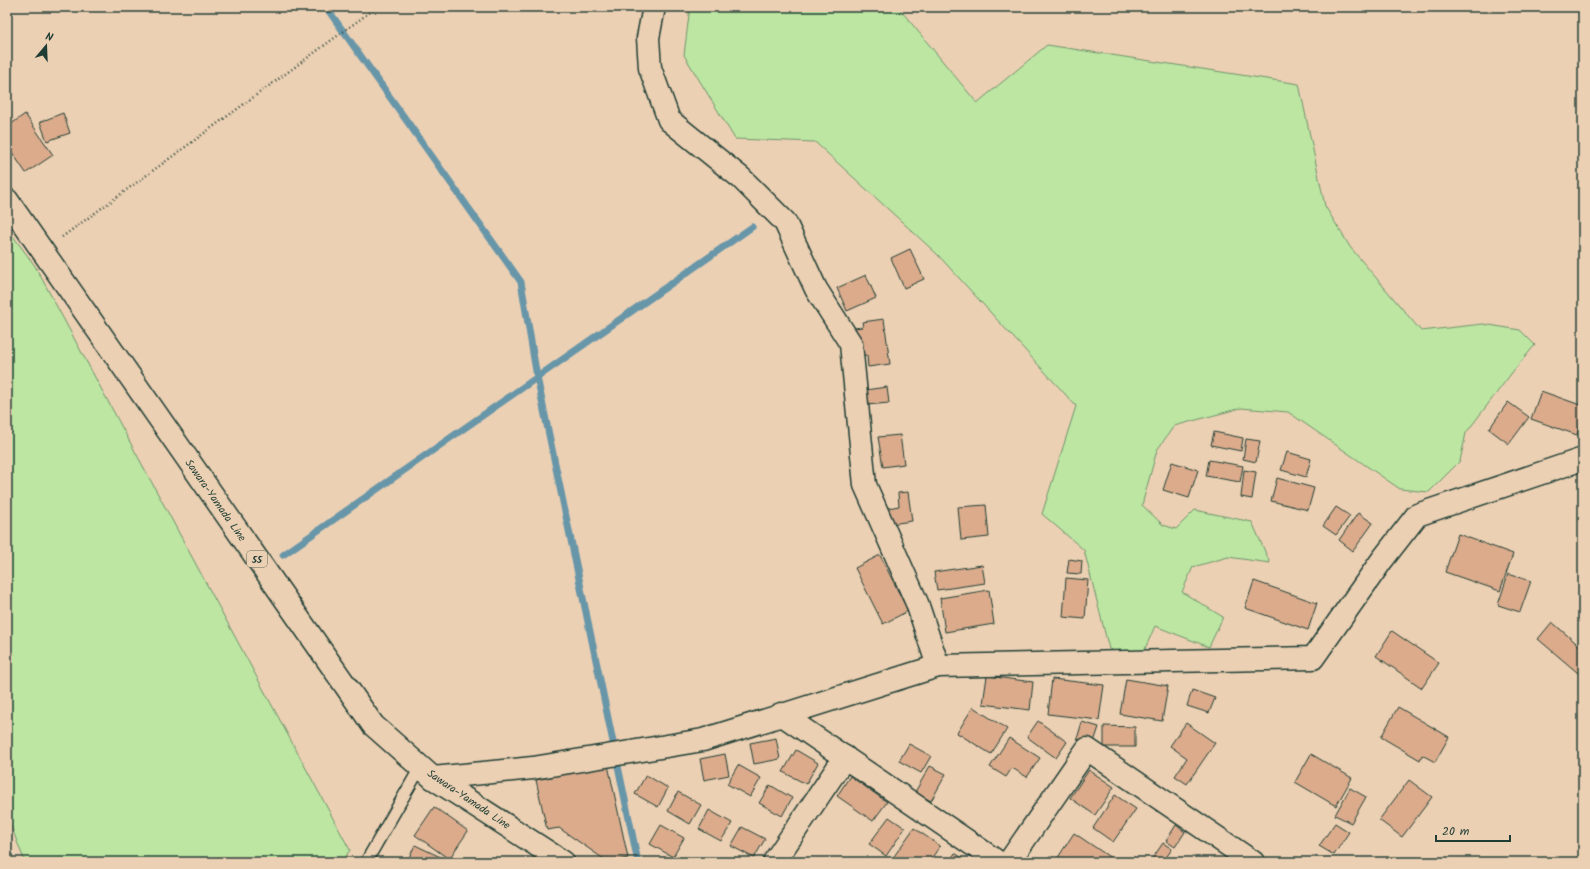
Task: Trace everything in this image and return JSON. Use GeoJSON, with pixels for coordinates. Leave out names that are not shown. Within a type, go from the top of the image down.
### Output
{"type":"FeatureCollection","features":[{"type":"Feature","properties":{"kind":"street"},"geometry":{"type":"LineString","coordinates":[[654,7],[648,38],[650,68],[669,120],[741,178],[785,222],[816,289],[851,344],[865,485],[917,603],[938,666]]}},
{"type":"Feature","properties":{"kind":"street","name":"Sawara-Yamada Line"},"geometry":{"type":"LineString","coordinates":[[7,200],[373,725],[427,772],[563,862]]}},
{"type":"Feature","properties":{"kind":"street"},"geometry":{"type":"LineString","coordinates":[[427,772],[533,768],[703,740],[938,666],[1313,658],[1382,560],[1417,515],[1583,459]]}},
{"type":"Feature","properties":{"kind":"street"},"geometry":{"type":"LineString","coordinates":[[782,714],[998,862]]}},
{"type":"Feature","properties":{"kind":"street"},"geometry":{"type":"LineString","coordinates":[[1009,862],[1087,749],[1253,862]]}},
{"type":"Feature","properties":{"kind":"street"},"geometry":{"type":"LineString","coordinates":[[774,862],[845,757]]}},
{"type":"Feature","properties":{"kind":"lane"},"geometry":{"type":"LineString","coordinates":[[366,862],[427,772]]}},
{"type":"Feature","properties":{"kind":"path"},"geometry":{"type":"LineString","coordinates":[[42,251],[377,7]]}},
{"type":"Feature","properties":{"kind":"green space"},"geometry":{"type":"Polygon","coordinates":[[[690,7],[898,7],[977,103],[1047,45],[1299,84],[1325,206],[1350,247],[1421,331],[1483,324],[1520,330],[1535,345],[1466,433],[1460,461],[1429,492],[1400,489],[1288,412],[1241,408],[1174,426],[1157,450],[1142,505],[1163,525],[1176,529],[1195,510],[1252,522],[1270,563],[1228,557],[1193,567],[1182,592],[1223,617],[1209,647],[1155,626],[1140,660],[1109,649],[1084,550],[1042,514],[1076,406],[938,255],[815,142],[735,139],[684,55],[690,7]]]}},
{"type":"Feature","properties":{"kind":"green space"},"geometry":{"type":"Polygon","coordinates":[[[7,228],[35,266],[350,850],[342,862],[25,862],[7,816],[7,228]]]}},
{"type":"Feature","properties":{"kind":"building"},"geometry":{"type":"Polygon","coordinates":[[[63,113],[70,133],[47,141],[40,122],[63,113]]]}},
{"type":"Feature","properties":{"kind":"building"},"geometry":{"type":"Polygon","coordinates":[[[25,114],[53,155],[26,173],[7,145],[7,127],[25,114]]]}},
{"type":"Feature","properties":{"kind":"building"},"geometry":{"type":"Polygon","coordinates":[[[910,249],[924,279],[904,288],[891,258],[910,249]]]}},
{"type":"Feature","properties":{"kind":"building"},"geometry":{"type":"Polygon","coordinates":[[[866,275],[876,298],[847,311],[837,288],[866,275]]]}},
{"type":"Feature","properties":{"kind":"building"},"geometry":{"type":"Polygon","coordinates":[[[884,319],[890,364],[868,367],[867,355],[858,356],[854,328],[863,327],[862,322],[884,319]]]}},
{"type":"Feature","properties":{"kind":"building"},"geometry":{"type":"Polygon","coordinates":[[[887,387],[889,403],[867,405],[865,390],[887,387]]]}},
{"type":"Feature","properties":{"kind":"building"},"geometry":{"type":"Polygon","coordinates":[[[1541,391],[1583,406],[1583,416],[1577,435],[1531,419],[1541,391]]]}},
{"type":"Feature","properties":{"kind":"building"},"geometry":{"type":"Polygon","coordinates":[[[1508,402],[1529,417],[1509,444],[1489,429],[1508,402]]]}},
{"type":"Feature","properties":{"kind":"building"},"geometry":{"type":"Polygon","coordinates":[[[1214,432],[1243,438],[1241,451],[1211,445],[1214,432]]]}},
{"type":"Feature","properties":{"kind":"building"},"geometry":{"type":"Polygon","coordinates":[[[900,435],[904,464],[883,467],[878,437],[900,435]]]}},
{"type":"Feature","properties":{"kind":"building"},"geometry":{"type":"Polygon","coordinates":[[[1246,439],[1260,441],[1256,462],[1243,459],[1246,439]]]}},
{"type":"Feature","properties":{"kind":"building"},"geometry":{"type":"Polygon","coordinates":[[[1287,452],[1311,459],[1306,477],[1281,470],[1287,452]]]}},
{"type":"Feature","properties":{"kind":"building"},"geometry":{"type":"Polygon","coordinates":[[[1209,460],[1243,466],[1240,482],[1206,476],[1209,460]]]}},
{"type":"Feature","properties":{"kind":"building"},"geometry":{"type":"Polygon","coordinates":[[[1172,462],[1198,470],[1189,498],[1163,490],[1172,462]]]}},
{"type":"Feature","properties":{"kind":"building"},"geometry":{"type":"Polygon","coordinates":[[[1244,470],[1256,472],[1252,499],[1241,497],[1244,470]]]}},
{"type":"Feature","properties":{"kind":"building"},"geometry":{"type":"Polygon","coordinates":[[[1277,478],[1314,488],[1308,510],[1271,501],[1277,478]]]}},
{"type":"Feature","properties":{"kind":"building"},"geometry":{"type":"Polygon","coordinates":[[[908,492],[912,521],[890,524],[888,508],[899,506],[898,493],[908,492]]]}},
{"type":"Feature","properties":{"kind":"building"},"geometry":{"type":"Polygon","coordinates":[[[986,505],[989,537],[961,540],[958,507],[986,505]]]}},
{"type":"Feature","properties":{"kind":"building"},"geometry":{"type":"Polygon","coordinates":[[[1336,507],[1350,516],[1336,535],[1323,526],[1336,507]]]}},
{"type":"Feature","properties":{"kind":"building"},"geometry":{"type":"Polygon","coordinates":[[[1358,513],[1373,523],[1353,551],[1339,540],[1358,513]]]}},
{"type":"Feature","properties":{"kind":"building"},"geometry":{"type":"Polygon","coordinates":[[[1458,534],[1513,554],[1500,591],[1445,572],[1458,534]]]}},
{"type":"Feature","properties":{"kind":"building"},"geometry":{"type":"Polygon","coordinates":[[[880,555],[908,611],[883,624],[855,568],[880,555]]]}},
{"type":"Feature","properties":{"kind":"building"},"geometry":{"type":"Polygon","coordinates":[[[1069,559],[1082,561],[1081,574],[1067,573],[1069,559]]]}},
{"type":"Feature","properties":{"kind":"building"},"geometry":{"type":"Polygon","coordinates":[[[982,565],[985,583],[937,590],[934,572],[982,565]]]}},
{"type":"Feature","properties":{"kind":"building"},"geometry":{"type":"Polygon","coordinates":[[[1508,574],[1531,581],[1520,612],[1498,605],[1508,574]]]}},
{"type":"Feature","properties":{"kind":"building"},"geometry":{"type":"Polygon","coordinates":[[[1066,578],[1088,580],[1085,619],[1063,617],[1066,578]]]}},
{"type":"Feature","properties":{"kind":"building"},"geometry":{"type":"Polygon","coordinates":[[[1254,581],[1317,603],[1308,630],[1245,608],[1254,581]]]}},
{"type":"Feature","properties":{"kind":"building"},"geometry":{"type":"Polygon","coordinates":[[[989,590],[994,624],[945,632],[940,598],[989,590]]]}},
{"type":"Feature","properties":{"kind":"building"},"geometry":{"type":"Polygon","coordinates":[[[1552,622],[1583,649],[1583,667],[1578,673],[1538,639],[1552,622]]]}},
{"type":"Feature","properties":{"kind":"building"},"geometry":{"type":"Polygon","coordinates":[[[1392,631],[1439,663],[1422,688],[1376,656],[1392,631]]]}},
{"type":"Feature","properties":{"kind":"building"},"geometry":{"type":"Polygon","coordinates":[[[987,676],[1033,682],[1030,710],[983,704],[987,676]]]}},
{"type":"Feature","properties":{"kind":"building"},"geometry":{"type":"Polygon","coordinates":[[[1052,679],[1104,685],[1099,720],[1048,714],[1052,679]]]}},
{"type":"Feature","properties":{"kind":"building"},"geometry":{"type":"Polygon","coordinates":[[[1126,679],[1168,686],[1162,721],[1120,714],[1126,679]]]}},
{"type":"Feature","properties":{"kind":"building"},"geometry":{"type":"Polygon","coordinates":[[[1192,690],[1215,698],[1209,713],[1187,706],[1192,690]]]}},
{"type":"Feature","properties":{"kind":"building"},"geometry":{"type":"Polygon","coordinates":[[[973,707],[1007,729],[991,754],[957,733],[973,707]]]}},
{"type":"Feature","properties":{"kind":"building"},"geometry":{"type":"Polygon","coordinates":[[[1398,707],[1449,737],[1435,762],[1422,755],[1420,760],[1381,737],[1398,707]]]}},
{"type":"Feature","properties":{"kind":"building"},"geometry":{"type":"Polygon","coordinates":[[[1038,721],[1067,742],[1056,758],[1027,737],[1038,721]]]}},
{"type":"Feature","properties":{"kind":"building"},"geometry":{"type":"Polygon","coordinates":[[[1082,722],[1099,727],[1093,745],[1077,739],[1082,722]]]}},
{"type":"Feature","properties":{"kind":"building"},"geometry":{"type":"Polygon","coordinates":[[[1186,723],[1215,743],[1187,784],[1175,776],[1187,758],[1170,746],[1186,723]]]}},
{"type":"Feature","properties":{"kind":"building"},"geometry":{"type":"Polygon","coordinates":[[[1104,726],[1135,727],[1135,747],[1104,747],[1104,726]]]}},
{"type":"Feature","properties":{"kind":"building"},"geometry":{"type":"Polygon","coordinates":[[[776,738],[780,759],[754,764],[750,743],[776,738]]]}},
{"type":"Feature","properties":{"kind":"building"},"geometry":{"type":"Polygon","coordinates":[[[1009,738],[1040,758],[1027,777],[1012,768],[1006,777],[990,767],[1009,738]]]}},
{"type":"Feature","properties":{"kind":"building"},"geometry":{"type":"Polygon","coordinates":[[[909,744],[931,756],[921,773],[899,761],[909,744]]]}},
{"type":"Feature","properties":{"kind":"building"},"geometry":{"type":"Polygon","coordinates":[[[796,750],[818,763],[806,784],[783,772],[796,750]]]}},
{"type":"Feature","properties":{"kind":"building"},"geometry":{"type":"Polygon","coordinates":[[[725,754],[729,775],[704,780],[700,759],[725,754]]]}},
{"type":"Feature","properties":{"kind":"building"},"geometry":{"type":"Polygon","coordinates":[[[1311,754],[1352,778],[1336,806],[1295,782],[1311,754]]]}},
{"type":"Feature","properties":{"kind":"building"},"geometry":{"type":"Polygon","coordinates":[[[608,765],[628,858],[608,862],[559,828],[547,830],[536,780],[608,765]]]}},
{"type":"Feature","properties":{"kind":"building"},"geometry":{"type":"Polygon","coordinates":[[[738,765],[761,778],[750,797],[727,784],[738,765]]]}},
{"type":"Feature","properties":{"kind":"building"},"geometry":{"type":"Polygon","coordinates":[[[930,766],[946,774],[931,801],[915,792],[930,766]]]}},
{"type":"Feature","properties":{"kind":"building"},"geometry":{"type":"Polygon","coordinates":[[[1089,770],[1114,787],[1095,815],[1070,798],[1089,770]]]}},
{"type":"Feature","properties":{"kind":"building"},"geometry":{"type":"Polygon","coordinates":[[[646,775],[668,788],[658,807],[635,794],[646,775]]]}},
{"type":"Feature","properties":{"kind":"building"},"geometry":{"type":"Polygon","coordinates":[[[850,776],[887,802],[873,821],[837,796],[850,776]]]}},
{"type":"Feature","properties":{"kind":"building"},"geometry":{"type":"Polygon","coordinates":[[[1409,780],[1432,797],[1402,837],[1379,820],[1409,780]]]}},
{"type":"Feature","properties":{"kind":"building"},"geometry":{"type":"Polygon","coordinates":[[[770,785],[792,798],[782,816],[759,803],[770,785]]]}},
{"type":"Feature","properties":{"kind":"building"},"geometry":{"type":"Polygon","coordinates":[[[1350,788],[1366,797],[1351,823],[1335,815],[1350,788]]]}},
{"type":"Feature","properties":{"kind":"building"},"geometry":{"type":"Polygon","coordinates":[[[678,792],[701,805],[690,824],[668,811],[678,792]]]}},
{"type":"Feature","properties":{"kind":"building"},"geometry":{"type":"Polygon","coordinates":[[[1115,795],[1136,809],[1113,842],[1093,828],[1115,795]]]}},
{"type":"Feature","properties":{"kind":"building"},"geometry":{"type":"Polygon","coordinates":[[[434,807],[468,831],[449,859],[415,835],[434,807]]]}},
{"type":"Feature","properties":{"kind":"building"},"geometry":{"type":"Polygon","coordinates":[[[709,810],[732,823],[721,841],[699,829],[709,810]]]}},
{"type":"Feature","properties":{"kind":"building"},"geometry":{"type":"Polygon","coordinates":[[[889,817],[905,828],[886,856],[869,844],[889,817]]]}},
{"type":"Feature","properties":{"kind":"building"},"geometry":{"type":"Polygon","coordinates":[[[1335,823],[1349,832],[1334,855],[1319,846],[1335,823]]]}},
{"type":"Feature","properties":{"kind":"building"},"geometry":{"type":"Polygon","coordinates":[[[661,825],[684,838],[673,857],[650,844],[661,825]]]}},
{"type":"Feature","properties":{"kind":"building"},"geometry":{"type":"Polygon","coordinates":[[[1176,825],[1185,832],[1175,847],[1166,841],[1176,825]]]}},
{"type":"Feature","properties":{"kind":"building"},"geometry":{"type":"Polygon","coordinates":[[[742,827],[765,839],[754,858],[731,846],[742,827]]]}},
{"type":"Feature","properties":{"kind":"building"},"geometry":{"type":"Polygon","coordinates":[[[914,828],[940,846],[929,862],[890,862],[914,828]]]}},
{"type":"Feature","properties":{"kind":"building"},"geometry":{"type":"Polygon","coordinates":[[[1074,833],[1117,862],[1055,862],[1074,833]]]}},
{"type":"Feature","properties":{"kind":"building"},"geometry":{"type":"Polygon","coordinates":[[[1163,843],[1172,849],[1163,862],[1150,862],[1163,843]]]}},
{"type":"Feature","properties":{"kind":"building"},"geometry":{"type":"Polygon","coordinates":[[[415,845],[451,862],[407,862],[415,845]]]}},
{"type":"Feature","properties":{"kind":"building"},"geometry":{"type":"Polygon","coordinates":[[[955,853],[968,862],[949,862],[955,853]]]}},
{"type":"Feature","properties":{"kind":"waterway"},"geometry":{"type":"LineString","coordinates":[[326,7],[521,282],[537,377],[638,862]]}},
{"type":"Feature","properties":{"kind":"waterway"},"geometry":{"type":"LineString","coordinates":[[283,555],[752,227]]}}]}
